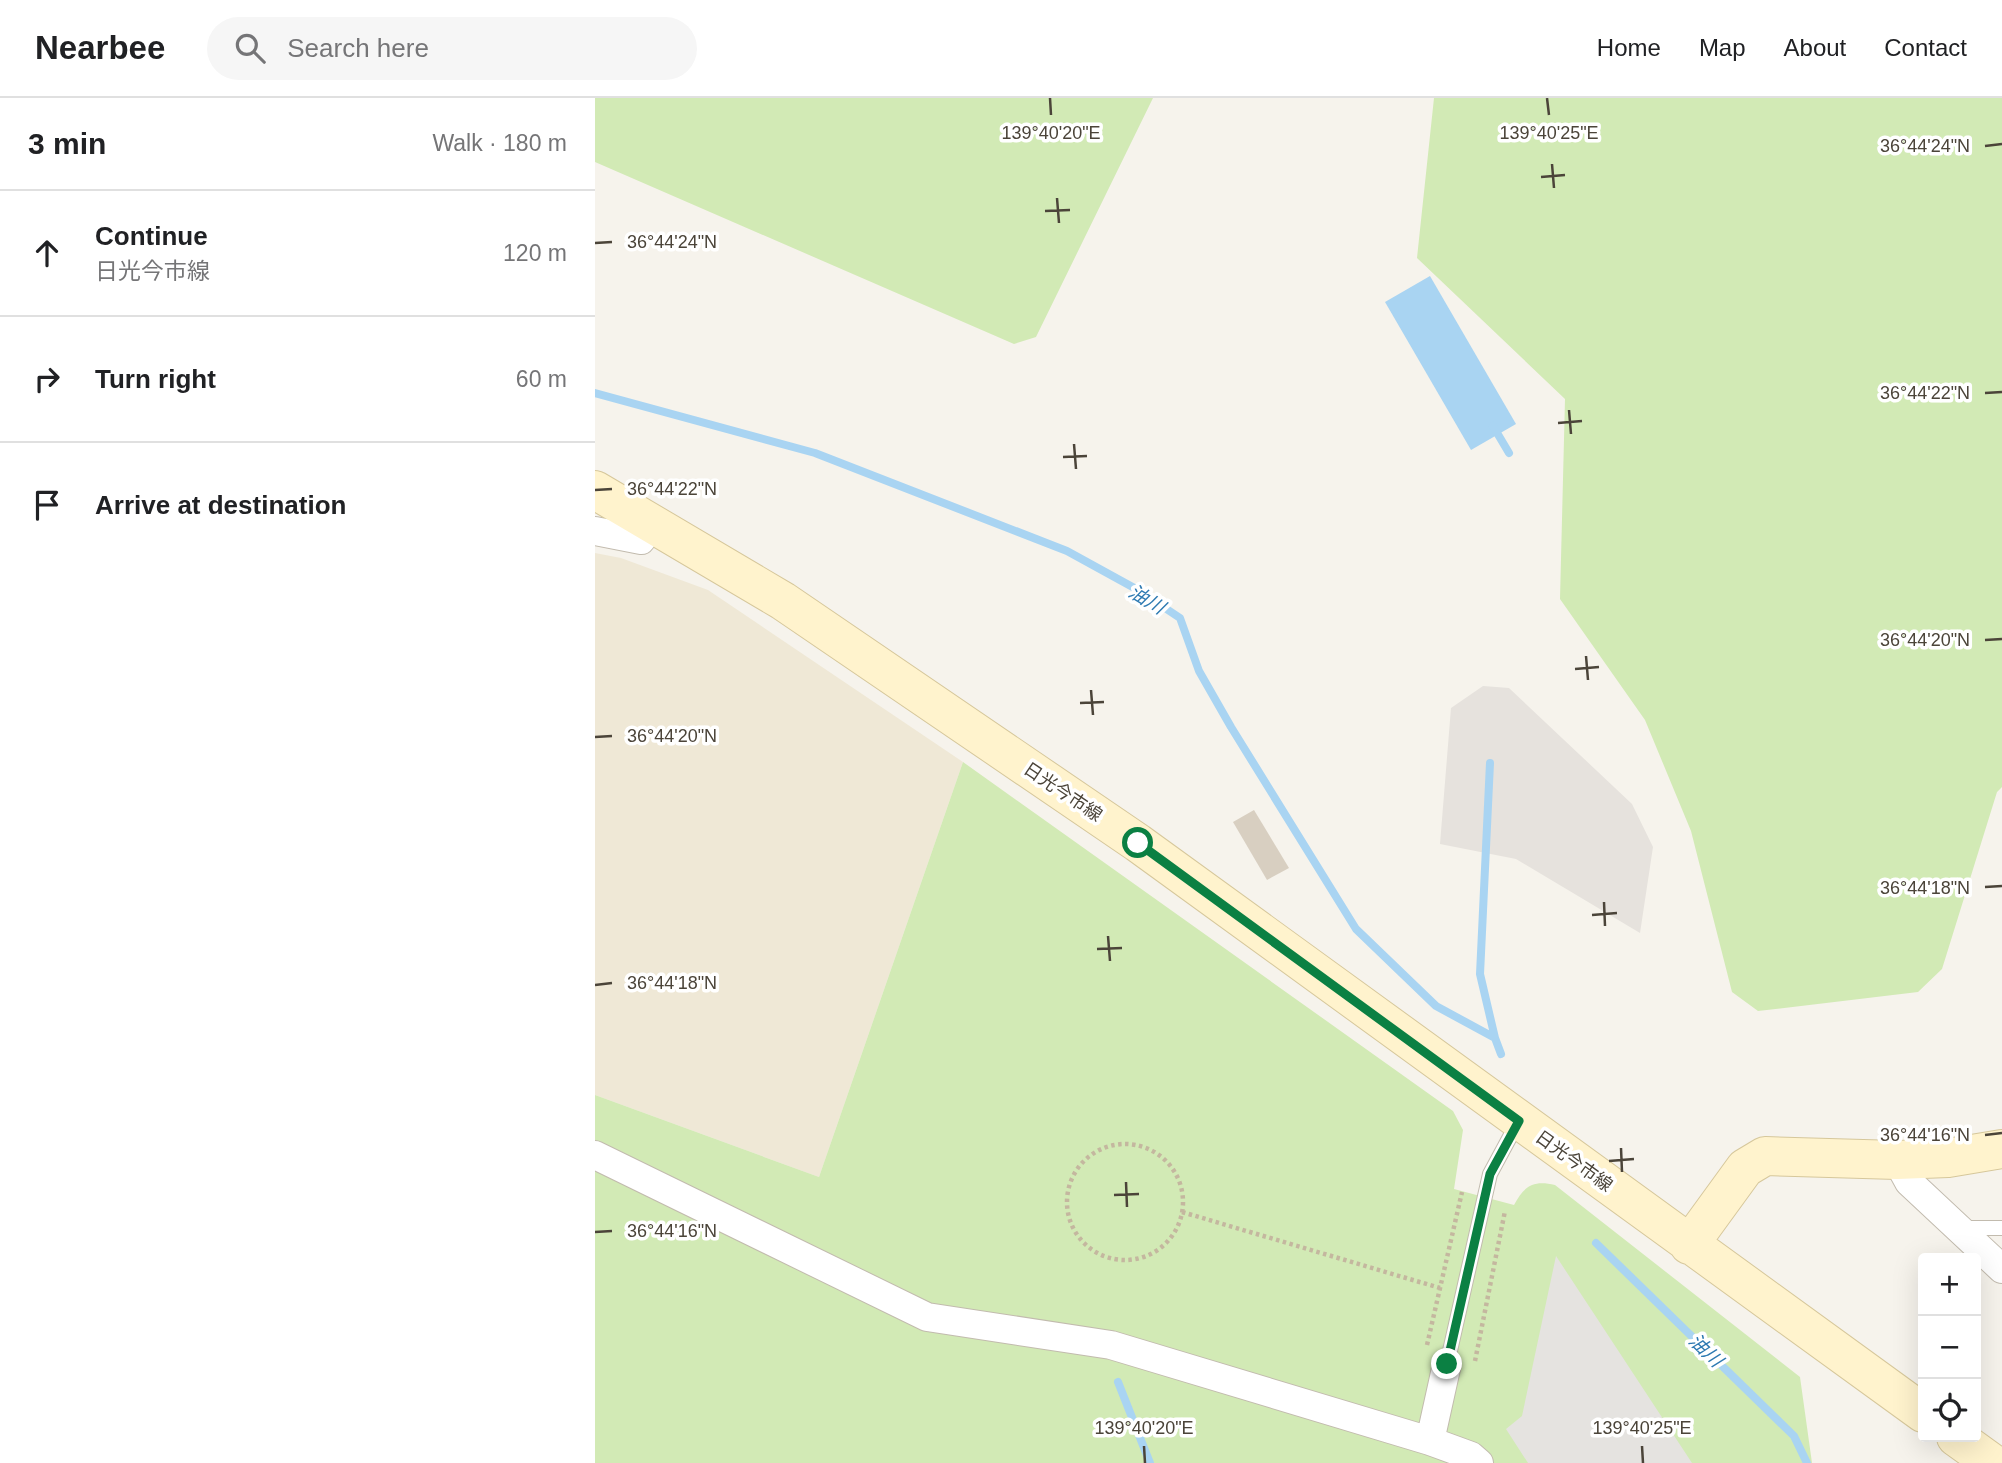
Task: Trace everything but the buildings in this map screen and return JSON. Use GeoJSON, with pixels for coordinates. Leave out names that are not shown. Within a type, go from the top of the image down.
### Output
{"type":"FeatureCollection","features":[{"type":"Feature","properties":{"kind":"main road","name":"日光今市線"},"geometry":{"type":"LineString","coordinates":[[595,490],[651,526],[783,601],[1138,843],[1918,1409]]}},
{"type":"Feature","properties":{"kind":"main road"},"geometry":{"type":"LineString","coordinates":[[1689,1245],[1745,1168],[1765,1156],[1897,1160],[1948,1158],[2002,1149]]}},
{"type":"Feature","properties":{"kind":"main road"},"geometry":{"type":"LineString","coordinates":[[1963,1442],[1992,1463]]}},
{"type":"Feature","properties":{"kind":"street"},"geometry":{"type":"LineString","coordinates":[[595,531],[641,540],[651,526]]}},
{"type":"Feature","properties":{"kind":"street"},"geometry":{"type":"LineString","coordinates":[[595,1155],[927,1317],[1111,1345],[1430,1441],[1471,1456],[1479,1463]]}},
{"type":"Feature","properties":{"kind":"street"},"geometry":{"type":"LineString","coordinates":[[1897,1160],[1909,1182],[2002,1269]]}},
{"type":"Feature","properties":{"kind":"street"},"geometry":{"type":"LineString","coordinates":[[1430,1441],[1460,1369]]}},
{"type":"Feature","properties":{"kind":"lane"},"geometry":{"type":"LineString","coordinates":[[1460,1369],[1490,1174],[1519,1121]]}},
{"type":"Feature","properties":{"kind":"lane"},"geometry":{"type":"LineString","coordinates":[[1958,1228],[2002,1228]]}},
{"type":"Feature","properties":{"kind":"path"},"geometry":{"type":"LineString","coordinates":[[1132,1145],[1150,1150],[1165,1161],[1177,1176],[1182,1194],[1182,1212],[1175,1231],[1163,1246],[1147,1256],[1128,1260],[1100,1254],[1077,1236],[1069,1219],[1067,1200],[1071,1181],[1081,1164],[1095,1152],[1113,1146],[1132,1145]]}},
{"type":"Feature","properties":{"kind":"path"},"geometry":{"type":"LineString","coordinates":[[1460,1369],[1507,1203]]}},
{"type":"Feature","properties":{"kind":"path"},"geometry":{"type":"LineString","coordinates":[[1182,1212],[1440,1288]]}},
{"type":"Feature","properties":{"kind":"shaded area"},"geometry":{"type":"Polygon","coordinates":[[[595,553],[621,558],[708,590],[963,762],[819,1177],[595,1095],[595,553]]]}},
{"type":"Feature","properties":{"kind":"shaded area"},"geometry":{"type":"Polygon","coordinates":[[[1483,686],[1509,688],[1632,804],[1653,847],[1640,933],[1516,859],[1440,844],[1451,708],[1483,686]]]}},
{"type":"Feature","properties":{"kind":"shaded area"},"geometry":{"type":"Polygon","coordinates":[[[1556,1256],[1692,1463],[1528,1463],[1506,1429],[1522,1416],[1556,1256]]]}},
{"type":"Feature","properties":{"kind":"green space"},"geometry":{"type":"Polygon","coordinates":[[[595,98],[1153,98],[1036,337],[1014,344],[595,162],[595,98]]]}},
{"type":"Feature","properties":{"kind":"green space"},"geometry":{"type":"Polygon","coordinates":[[[1434,98],[2002,98],[2002,787],[1997,792],[1942,969],[1918,992],[1758,1011],[1732,992],[1691,831],[1645,720],[1560,599],[1565,399],[1417,258],[1434,98]]]}},
{"type":"Feature","properties":{"kind":"green space"},"geometry":{"type":"Polygon","coordinates":[[[963,762],[1453,1111],[1463,1130],[1454,1189],[1514,1205],[1530,1186],[1541,1183],[1555,1185],[1800,1377],[1812,1463],[595,1463],[595,1095],[819,1177],[963,762]]]}},
{"type":"Feature","properties":{"kind":"water"},"geometry":{"type":"Polygon","coordinates":[[[1430,276],[1516,424],[1471,450],[1385,302],[1430,276]]]}},
{"type":"Feature","properties":{"kind":"waterway","name":"油川"},"geometry":{"type":"LineString","coordinates":[[595,393],[815,453],[1067,551],[1138,590],[1180,618],[1199,671],[1356,929],[1436,1006],[1495,1038],[1501,1054]]}},
{"type":"Feature","properties":{"kind":"waterway"},"geometry":{"type":"LineString","coordinates":[[1493,426],[1509,453]]}},
{"type":"Feature","properties":{"kind":"waterway"},"geometry":{"type":"LineString","coordinates":[[1490,763],[1480,974],[1495,1038]]}},
{"type":"Feature","properties":{"kind":"waterway","name":"油川"},"geometry":{"type":"LineString","coordinates":[[1596,1243],[1794,1436],[1807,1463]]}},
{"type":"Feature","properties":{"kind":"waterway"},"geometry":{"type":"LineString","coordinates":[[1118,1382],[1150,1463]]}},
{"type":"Feature","properties":{"kind":"route"},"geometry":{"type":"LineString","coordinates":[[1138,843],[1519,1121],[1490,1174],[1447,1364]]}}]}
